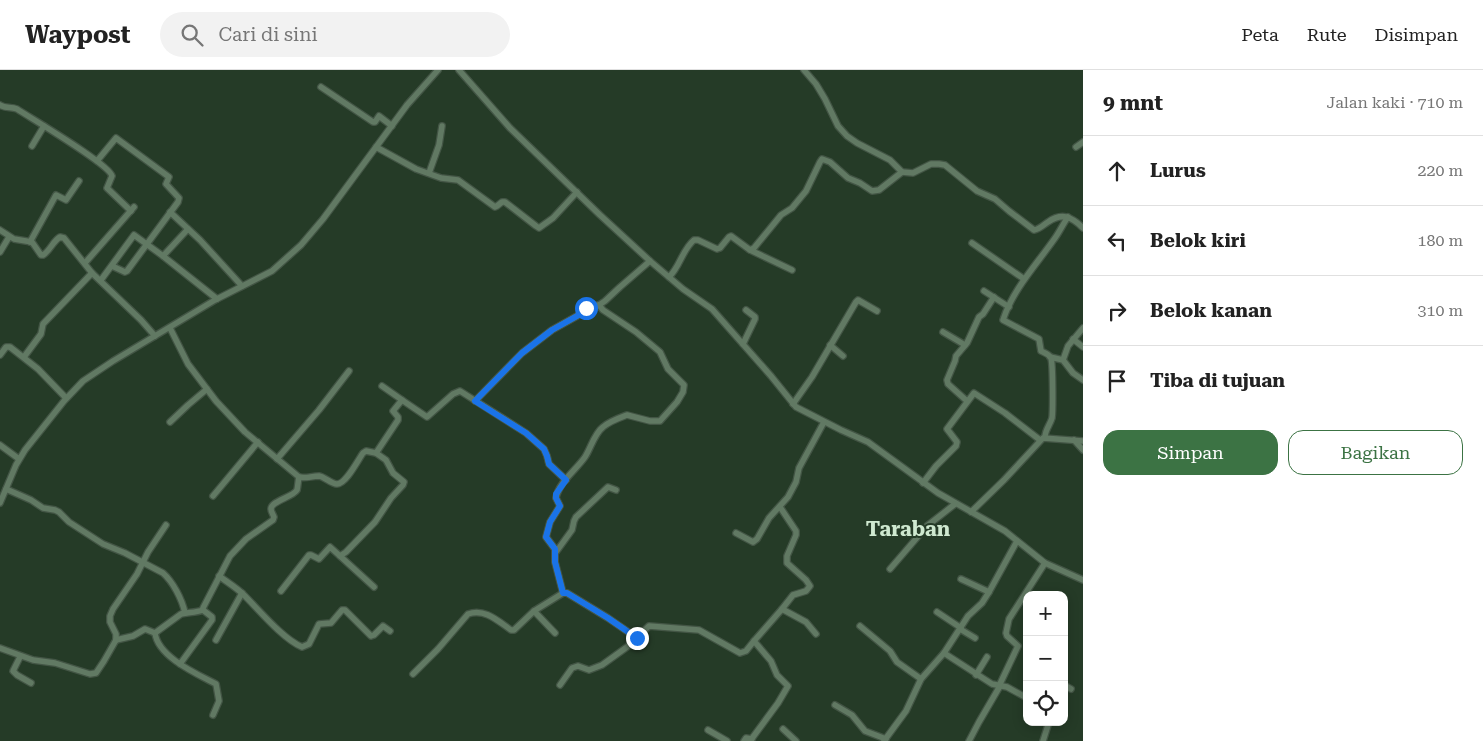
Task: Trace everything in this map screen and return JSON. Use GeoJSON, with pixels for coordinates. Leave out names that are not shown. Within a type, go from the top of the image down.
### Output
{"type":"FeatureCollection","features":[{"type":"Feature","properties":{"kind":"street"},"geometry":{"type":"LineString","coordinates":[[0,503],[20,459],[35,436],[66,398],[83,381],[217,299],[272,271],[301,245],[337,201],[407,105],[438,70]]}},
{"type":"Feature","properties":{"kind":"street"},"geometry":{"type":"LineString","coordinates":[[459,70],[510,128],[650,261],[712,309],[796,407],[868,442],[955,504],[1005,531],[1045,563],[1083,580]]}},
{"type":"Feature","properties":{"kind":"street"},"geometry":{"type":"LineString","coordinates":[[804,70],[816,84],[838,126],[847,136],[890,160],[902,172],[913,173],[931,164],[946,165],[977,191],[995,199],[1024,223],[1036,230],[1059,217],[1074,219],[1083,228]]}},
{"type":"Feature","properties":{"kind":"street"},"geometry":{"type":"LineString","coordinates":[[322,87],[373,122],[379,116],[392,126]]}},
{"type":"Feature","properties":{"kind":"street"},"geometry":{"type":"LineString","coordinates":[[0,105],[14,108],[97,161],[112,174],[107,188],[133,209],[85,262]]}},
{"type":"Feature","properties":{"kind":"street"},"geometry":{"type":"LineString","coordinates":[[32,146],[44,126]]}},
{"type":"Feature","properties":{"kind":"street"},"geometry":{"type":"LineString","coordinates":[[429,173],[442,126]]}},
{"type":"Feature","properties":{"kind":"street"},"geometry":{"type":"LineString","coordinates":[[97,161],[116,138],[170,178],[166,184],[180,198],[147,246],[126,272],[112,266]]}},
{"type":"Feature","properties":{"kind":"street"},"geometry":{"type":"LineString","coordinates":[[1076,147],[1083,142]]}},
{"type":"Feature","properties":{"kind":"street"},"geometry":{"type":"LineString","coordinates":[[376,147],[416,169],[450,180],[458,180],[495,207],[505,202],[539,228],[552,218],[577,192]]}},
{"type":"Feature","properties":{"kind":"street"},"geometry":{"type":"LineString","coordinates":[[750,250],[756,247],[781,215],[792,208],[806,191],[822,160],[830,162],[848,178],[853,179],[872,191],[879,190],[902,172]]}},
{"type":"Feature","properties":{"kind":"street"},"geometry":{"type":"LineString","coordinates":[[30,242],[56,195],[66,200],[79,181]]}},
{"type":"Feature","properties":{"kind":"street"},"geometry":{"type":"LineString","coordinates":[[170,212],[242,286]]}},
{"type":"Feature","properties":{"kind":"street"},"geometry":{"type":"LineString","coordinates":[[1068,217],[1056,237],[1024,279],[1003,321],[1039,339],[1041,351],[1050,357],[1063,360],[1073,373],[1082,380]]}},
{"type":"Feature","properties":{"kind":"street"},"geometry":{"type":"LineString","coordinates":[[163,256],[188,229]]}},
{"type":"Feature","properties":{"kind":"street"},"geometry":{"type":"LineString","coordinates":[[0,230],[9,237],[30,242],[41,255],[47,253],[57,239],[62,237],[92,272],[155,336]]}},
{"type":"Feature","properties":{"kind":"street"},"geometry":{"type":"LineString","coordinates":[[101,280],[134,235],[217,299]]}},
{"type":"Feature","properties":{"kind":"street"},"geometry":{"type":"LineString","coordinates":[[669,277],[694,240],[717,249],[731,236],[750,250],[792,270]]}},
{"type":"Feature","properties":{"kind":"street"},"geometry":{"type":"LineString","coordinates":[[0,252],[9,237]]}},
{"type":"Feature","properties":{"kind":"street"},"geometry":{"type":"LineString","coordinates":[[972,243],[1024,279]]}},
{"type":"Feature","properties":{"kind":"street"},"geometry":{"type":"LineString","coordinates":[[475,401],[532,345],[589,306],[599,305],[608,299],[650,261]]}},
{"type":"Feature","properties":{"kind":"street"},"geometry":{"type":"LineString","coordinates":[[24,357],[40,334],[44,324],[92,272]]}},
{"type":"Feature","properties":{"kind":"street"},"geometry":{"type":"LineString","coordinates":[[984,291],[1009,307]]}},
{"type":"Feature","properties":{"kind":"street"},"geometry":{"type":"LineString","coordinates":[[966,401],[947,382],[956,356],[965,345],[979,317],[994,297]]}},
{"type":"Feature","properties":{"kind":"street"},"geometry":{"type":"LineString","coordinates":[[793,404],[812,377],[857,300],[877,311]]}},
{"type":"Feature","properties":{"kind":"street"},"geometry":{"type":"LineString","coordinates":[[556,552],[546,535],[550,522],[560,506],[556,494],[585,458],[597,434],[603,427],[628,415],[660,422],[684,390],[684,385],[668,369],[660,352],[636,332],[602,310],[599,305]]}},
{"type":"Feature","properties":{"kind":"street"},"geometry":{"type":"LineString","coordinates":[[742,344],[755,319],[746,310]]}},
{"type":"Feature","properties":{"kind":"street"},"geometry":{"type":"LineString","coordinates":[[170,328],[188,364],[230,416],[298,478],[308,479],[316,476],[335,484],[340,483],[347,477],[364,451],[366,451],[376,453],[386,460],[393,473],[404,483],[375,522],[340,556]]}},
{"type":"Feature","properties":{"kind":"street"},"geometry":{"type":"LineString","coordinates":[[1063,360],[1066,350],[1083,328]]}},
{"type":"Feature","properties":{"kind":"street"},"geometry":{"type":"LineString","coordinates":[[943,332],[965,345]]}},
{"type":"Feature","properties":{"kind":"street"},"geometry":{"type":"LineString","coordinates":[[1073,339],[1083,347]]}},
{"type":"Feature","properties":{"kind":"street"},"geometry":{"type":"LineString","coordinates":[[830,345],[843,356]]}},
{"type":"Feature","properties":{"kind":"street"},"geometry":{"type":"LineString","coordinates":[[0,355],[7,346],[24,357],[66,398]]}},
{"type":"Feature","properties":{"kind":"street"},"geometry":{"type":"LineString","coordinates":[[971,512],[1043,438],[1052,418],[1050,357]]}},
{"type":"Feature","properties":{"kind":"street"},"geometry":{"type":"LineString","coordinates":[[277,459],[349,371]]}},
{"type":"Feature","properties":{"kind":"street"},"geometry":{"type":"LineString","coordinates":[[382,386],[427,417],[447,398],[458,391],[463,392],[526,433],[544,449],[549,464],[566,480]]}},
{"type":"Feature","properties":{"kind":"street"},"geometry":{"type":"LineString","coordinates":[[170,422],[207,389]]}},
{"type":"Feature","properties":{"kind":"street"},"geometry":{"type":"LineString","coordinates":[[923,483],[936,466],[956,446],[957,442],[947,430],[966,401],[975,393],[1043,438],[1083,441]]}},
{"type":"Feature","properties":{"kind":"street"},"geometry":{"type":"LineString","coordinates":[[376,453],[398,420],[393,411],[402,400]]}},
{"type":"Feature","properties":{"kind":"street"},"geometry":{"type":"LineString","coordinates":[[736,533],[753,542],[755,541],[769,518],[780,507],[793,488],[798,470],[824,422]]}},
{"type":"Feature","properties":{"kind":"street"},"geometry":{"type":"LineString","coordinates":[[1074,440],[1083,450]]}},
{"type":"Feature","properties":{"kind":"street"},"geometry":{"type":"LineString","coordinates":[[213,496],[258,442]]}},
{"type":"Feature","properties":{"kind":"street"},"geometry":{"type":"LineString","coordinates":[[0,445],[20,459]]}},
{"type":"Feature","properties":{"kind":"street"},"geometry":{"type":"LineString","coordinates":[[203,610],[204,604],[230,556],[255,532],[273,520],[272,506],[274,503],[295,492],[298,487],[298,478]]}},
{"type":"Feature","properties":{"kind":"street"},"geometry":{"type":"LineString","coordinates":[[563,593],[555,562],[556,552],[572,530],[576,516],[608,487],[616,490]]}},
{"type":"Feature","properties":{"kind":"street"},"geometry":{"type":"LineString","coordinates":[[6,489],[31,500],[43,508],[59,512],[69,522],[103,544],[168,577],[182,601],[185,612]]}},
{"type":"Feature","properties":{"kind":"street"},"geometry":{"type":"LineString","coordinates":[[890,569],[927,526],[955,504]]}},
{"type":"Feature","properties":{"kind":"street"},"geometry":{"type":"LineString","coordinates":[[560,685],[572,668],[578,666],[589,670],[596,668],[614,657],[649,626],[706,632],[740,653],[746,651],[793,595],[806,591],[810,586],[787,563],[787,556],[796,531],[780,507]]}},
{"type":"Feature","properties":{"kind":"street"},"geometry":{"type":"LineString","coordinates":[[0,648],[20,657],[56,663],[93,674],[99,670],[116,640],[116,634],[110,622],[113,608],[137,574],[148,552],[166,525]]}},
{"type":"Feature","properties":{"kind":"street"},"geometry":{"type":"LineString","coordinates":[[835,705],[852,715],[865,731],[885,740],[906,711],[921,679],[944,653],[968,616],[982,603],[1017,540]]}},
{"type":"Feature","properties":{"kind":"street"},"geometry":{"type":"LineString","coordinates":[[281,591],[309,555],[311,554],[319,559],[330,547],[374,587]]}},
{"type":"Feature","properties":{"kind":"street"},"geometry":{"type":"LineString","coordinates":[[969,741],[1018,646],[1006,633],[1009,619],[1045,563]]}},
{"type":"Feature","properties":{"kind":"street"},"geometry":{"type":"LineString","coordinates":[[219,576],[242,593],[267,620],[302,647],[309,644],[319,624],[331,623],[342,610],[345,610],[371,636],[383,626],[390,630]]}},
{"type":"Feature","properties":{"kind":"street"},"geometry":{"type":"LineString","coordinates":[[961,579],[989,592]]}},
{"type":"Feature","properties":{"kind":"street"},"geometry":{"type":"LineString","coordinates":[[216,640],[242,593]]}},
{"type":"Feature","properties":{"kind":"street"},"geometry":{"type":"LineString","coordinates":[[413,674],[438,649],[468,614],[474,612],[487,614],[514,630],[534,612],[563,593],[567,593],[637,638]]}},
{"type":"Feature","properties":{"kind":"street"},"geometry":{"type":"LineString","coordinates":[[782,609],[806,622],[816,634]]}},
{"type":"Feature","properties":{"kind":"street"},"geometry":{"type":"LineString","coordinates":[[155,633],[185,612],[203,610]]}},
{"type":"Feature","properties":{"kind":"street"},"geometry":{"type":"LineString","coordinates":[[180,664],[212,620],[212,617],[203,610]]}},
{"type":"Feature","properties":{"kind":"street"},"geometry":{"type":"LineString","coordinates":[[534,612],[555,633]]}},
{"type":"Feature","properties":{"kind":"street"},"geometry":{"type":"LineString","coordinates":[[938,612],[975,638]]}},
{"type":"Feature","properties":{"kind":"street"},"geometry":{"type":"LineString","coordinates":[[860,626],[890,651],[897,662],[921,679]]}},
{"type":"Feature","properties":{"kind":"street"},"geometry":{"type":"LineString","coordinates":[[116,640],[133,636],[145,629],[155,633],[159,645],[180,664],[216,684],[219,701],[213,715]]}},
{"type":"Feature","properties":{"kind":"street"},"geometry":{"type":"LineString","coordinates":[[744,741],[746,738],[752,739],[788,686],[777,675],[771,661],[754,641]]}},
{"type":"Feature","properties":{"kind":"street"},"geometry":{"type":"LineString","coordinates":[[944,653],[976,675],[999,686],[1007,687],[1023,696]]}},
{"type":"Feature","properties":{"kind":"street"},"geometry":{"type":"LineString","coordinates":[[20,657],[13,671],[31,684]]}},
{"type":"Feature","properties":{"kind":"street"},"geometry":{"type":"LineString","coordinates":[[976,675],[987,657]]}},
{"type":"Feature","properties":{"kind":"street"},"geometry":{"type":"LineString","coordinates":[[1043,741],[1048,726]]}},
{"type":"Feature","properties":{"kind":"street"},"geometry":{"type":"LineString","coordinates":[[783,729],[796,741]]}},
{"type":"Feature","properties":{"kind":"street"},"geometry":{"type":"LineString","coordinates":[[708,730],[717,738],[727,741]]}},
{"type":"Feature","properties":{"kind":"district","name":"Taraban"},"geometry":{"type":"Point","coordinates":[908,529]}},
{"type":"Feature","properties":{"kind":"route"},"geometry":{"type":"LineString","coordinates":[[586,308],[577,316],[552,330],[522,353],[475,401],[526,433],[544,449],[549,464],[566,480],[556,494],[560,506],[546,532],[546,537],[556,552],[555,562],[563,593],[567,593],[637,638]]}}]}
